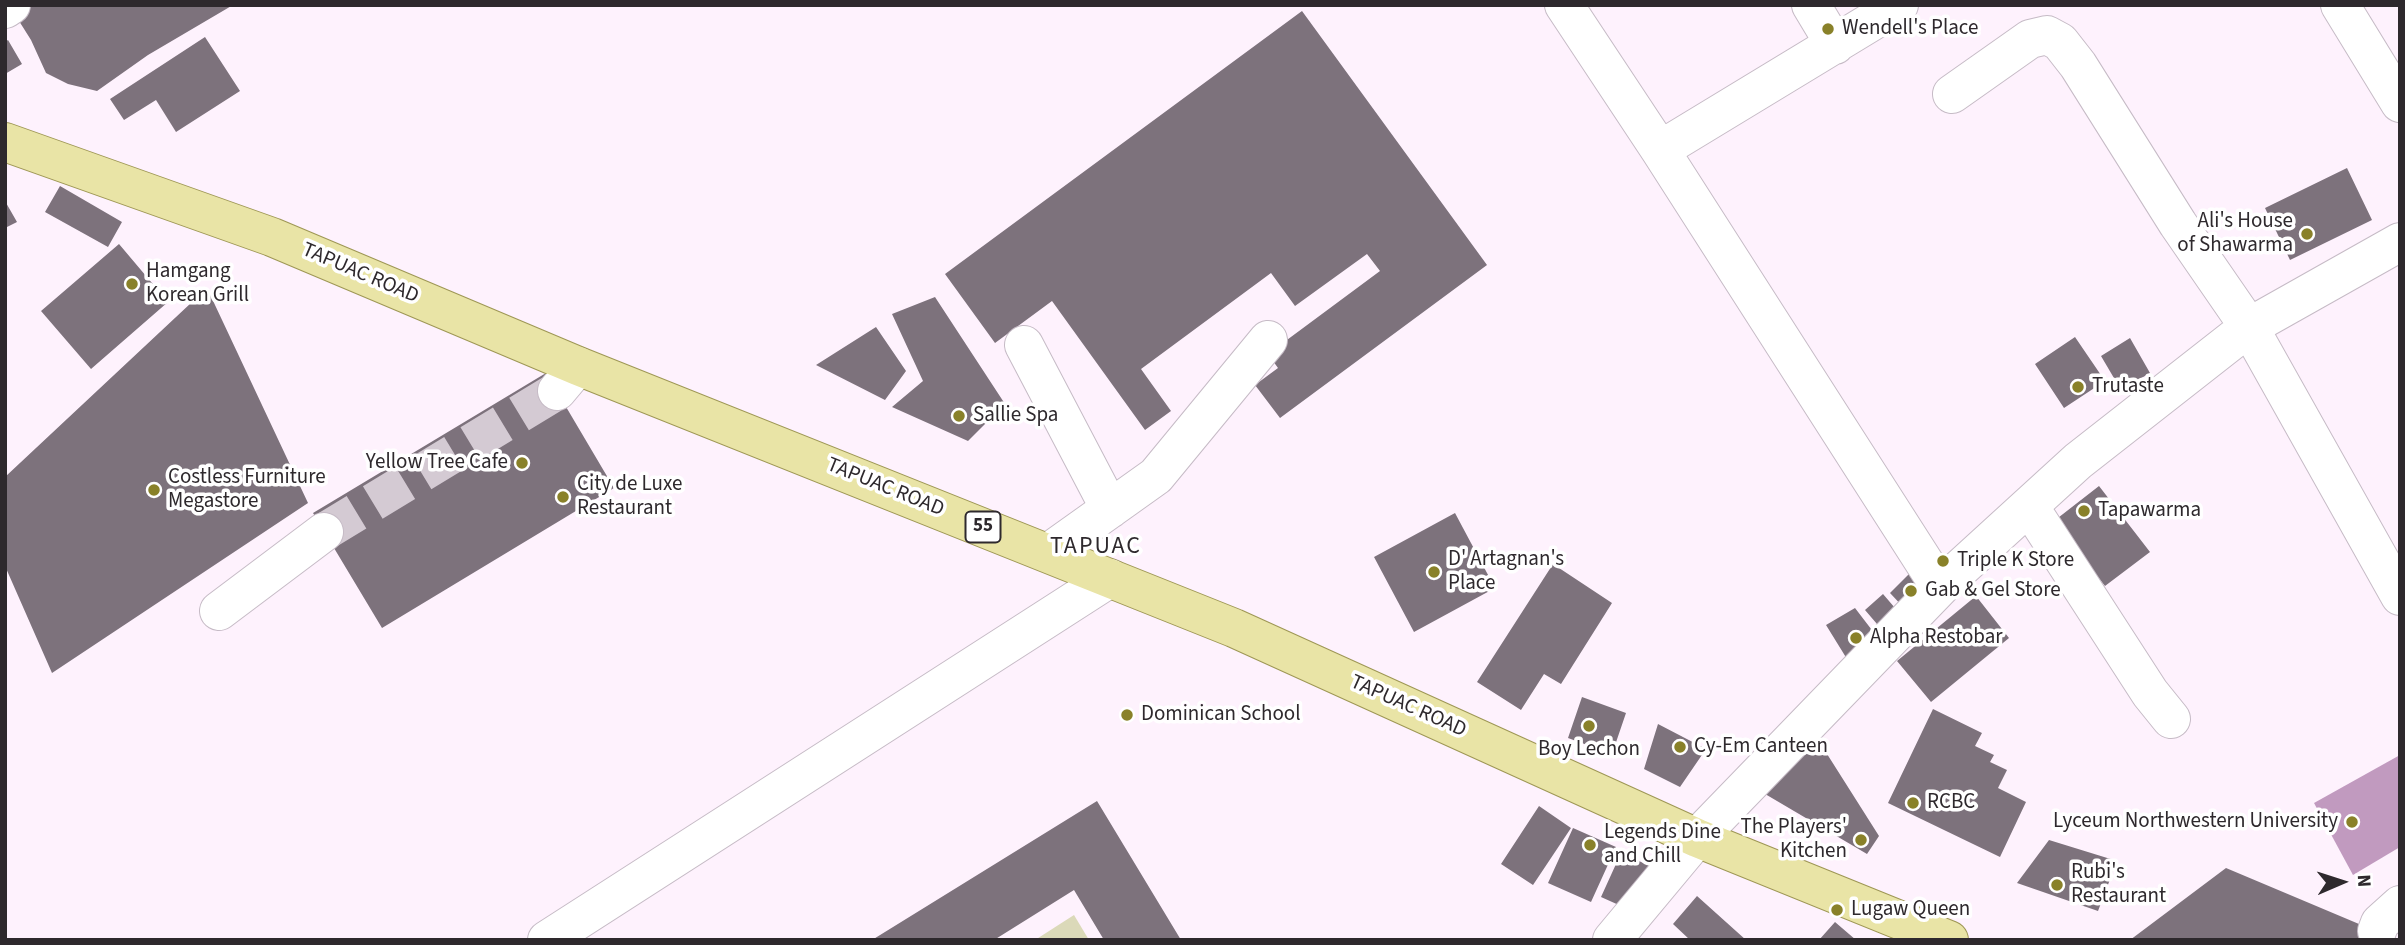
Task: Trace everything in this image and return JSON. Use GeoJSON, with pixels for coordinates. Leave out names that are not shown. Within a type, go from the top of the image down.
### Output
{"type":"FeatureCollection","features":[{"type":"Feature","properties":{"kind":"main road","name":"TAPUAC ROAD"},"geometry":{"type":"LineString","coordinates":[[5,142],[272,237],[567,378],[1048,553],[1234,628],[1697,838],[1949,940]]}},
{"type":"Feature","properties":{"kind":"street"},"geometry":{"type":"LineString","coordinates":[[5,9],[11,5]]}},
{"type":"Feature","properties":{"kind":"street"},"geometry":{"type":"LineString","coordinates":[[1564,5],[1660,149],[1940,587]]}},
{"type":"Feature","properties":{"kind":"street"},"geometry":{"type":"LineString","coordinates":[[1811,5],[1835,45]]}},
{"type":"Feature","properties":{"kind":"street"},"geometry":{"type":"LineString","coordinates":[[1660,149],[1899,5]]}},
{"type":"Feature","properties":{"kind":"street"},"geometry":{"type":"LineString","coordinates":[[2340,5],[2400,103]]}},
{"type":"Feature","properties":{"kind":"street"},"geometry":{"type":"LineString","coordinates":[[1952,94],[2030,39],[2047,35],[2060,42],[2078,65],[2178,224],[2249,327],[2400,596]]}},
{"type":"Feature","properties":{"kind":"street"},"geometry":{"type":"LineString","coordinates":[[1612,940],[1697,838],[1940,587],[2078,461],[2249,327],[2400,242]]}},
{"type":"Feature","properties":{"kind":"street"},"geometry":{"type":"LineString","coordinates":[[1048,553],[1156,477],[1268,340]]}},
{"type":"Feature","properties":{"kind":"street"},"geometry":{"type":"LineString","coordinates":[[1024,345],[1110,509]]}},
{"type":"Feature","properties":{"kind":"street"},"geometry":{"type":"LineString","coordinates":[[2029,506],[2157,704],[2171,719]]}},
{"type":"Feature","properties":{"kind":"street"},"geometry":{"type":"LineString","coordinates":[[219,611],[324,531]]}},
{"type":"Feature","properties":{"kind":"street"},"geometry":{"type":"LineString","coordinates":[[547,940],[1110,578]]}},
{"type":"Feature","properties":{"kind":"shaded area"},"geometry":{"type":"Polygon","coordinates":[[[2400,755],[2400,847],[2353,875],[2314,803],[2400,755]]]}},
{"type":"Feature","properties":{"kind":"shaded area"},"geometry":{"type":"Polygon","coordinates":[[[1074,915],[1089,940],[1035,940],[1074,915]]]}},
{"type":"Feature","properties":{"kind":"building"},"geometry":{"type":"Polygon","coordinates":[[[27,5],[233,5],[148,55],[97,91],[68,84],[46,73],[31,40],[14,13],[27,5]]]}},
{"type":"Feature","properties":{"kind":"building"},"geometry":{"type":"Polygon","coordinates":[[[1302,11],[1487,265],[1280,418],[1255,385],[1278,368],[1268,354],[1380,271],[1367,254],[1295,306],[1271,273],[1141,369],[1171,411],[1145,430],[1052,301],[995,343],[945,274],[1302,11]]]}},
{"type":"Feature","properties":{"kind":"building"},"geometry":{"type":"Polygon","coordinates":[[[205,37],[240,91],[176,132],[156,100],[124,120],[110,99],[205,37]]]}},
{"type":"Feature","properties":{"kind":"building"},"geometry":{"type":"Polygon","coordinates":[[[8,40],[22,64],[5,74],[5,42],[8,40]]]}},
{"type":"Feature","properties":{"kind":"building"},"geometry":{"type":"Polygon","coordinates":[[[2347,168],[2372,220],[2290,260],[2265,208],[2347,168]]]}},
{"type":"Feature","properties":{"kind":"building"},"geometry":{"type":"Polygon","coordinates":[[[60,186],[122,222],[108,247],[45,212],[60,186]]]}},
{"type":"Feature","properties":{"kind":"building"},"geometry":{"type":"Polygon","coordinates":[[[5,201],[17,222],[5,228],[5,201]]]}},
{"type":"Feature","properties":{"kind":"building"},"geometry":{"type":"Polygon","coordinates":[[[119,244],[168,302],[91,369],[41,311],[119,244]]]}},
{"type":"Feature","properties":{"kind":"building","name":"Costless Furniture Megastore"},"geometry":{"type":"Polygon","coordinates":[[[207,288],[308,503],[52,673],[5,566],[5,477],[207,288]]]}},
{"type":"Feature","properties":{"kind":"building"},"geometry":{"type":"Polygon","coordinates":[[[935,297],[1005,404],[968,441],[892,407],[923,381],[892,314],[935,297]]]}},
{"type":"Feature","properties":{"kind":"building"},"geometry":{"type":"Polygon","coordinates":[[[876,327],[906,371],[885,400],[816,365],[876,327]]]}},
{"type":"Feature","properties":{"kind":"building"},"geometry":{"type":"Polygon","coordinates":[[[2075,337],[2105,381],[2064,408],[2035,364],[2075,337]]]}},
{"type":"Feature","properties":{"kind":"building"},"geometry":{"type":"Polygon","coordinates":[[[2130,338],[2150,373],[2121,390],[2101,356],[2130,338]]]}},
{"type":"Feature","properties":{"kind":"building"},"geometry":{"type":"Polygon","coordinates":[[[546,373],[614,488],[382,628],[313,513],[546,373]]]}},
{"type":"Feature","properties":{"kind":"building"},"geometry":{"type":"Polygon","coordinates":[[[2099,486],[2150,552],[2105,586],[2054,521],[2099,486]]]}},
{"type":"Feature","properties":{"kind":"building","name":"D' Artagnan's Place"},"geometry":{"type":"Polygon","coordinates":[[[1455,513],[1495,588],[1414,632],[1374,557],[1455,513]]]}},
{"type":"Feature","properties":{"kind":"building"},"geometry":{"type":"Polygon","coordinates":[[[1553,564],[1612,603],[1561,684],[1544,674],[1521,710],[1477,682],[1553,564]]]}},
{"type":"Feature","properties":{"kind":"building"},"geometry":{"type":"Polygon","coordinates":[[[1911,572],[1926,588],[1905,609],[1890,593],[1911,572]]]}},
{"type":"Feature","properties":{"kind":"building"},"geometry":{"type":"Polygon","coordinates":[[[1883,594],[1901,615],[1883,631],[1865,610],[1883,594]]]}},
{"type":"Feature","properties":{"kind":"building"},"geometry":{"type":"Polygon","coordinates":[[[1976,596],[2009,638],[1931,702],[1897,661],[1976,596]]]}},
{"type":"Feature","properties":{"kind":"building"},"geometry":{"type":"Polygon","coordinates":[[[1855,608],[1878,638],[1847,659],[1826,625],[1855,608]]]}},
{"type":"Feature","properties":{"kind":"building"},"geometry":{"type":"Polygon","coordinates":[[[1582,697],[1626,713],[1612,754],[1568,738],[1582,697]]]}},
{"type":"Feature","properties":{"kind":"building"},"geometry":{"type":"Polygon","coordinates":[[[1933,709],[1982,733],[1975,746],[1994,755],[1990,762],[2007,770],[1998,788],[2026,802],[2000,857],[1888,803],[1933,709]]]}},
{"type":"Feature","properties":{"kind":"building"},"geometry":{"type":"Polygon","coordinates":[[[1658,724],[1706,749],[1680,787],[1644,769],[1658,724]]]}},
{"type":"Feature","properties":{"kind":"building"},"geometry":{"type":"Polygon","coordinates":[[[1815,735],[1879,836],[1867,854],[1760,791],[1815,735]]]}},
{"type":"Feature","properties":{"kind":"building"},"geometry":{"type":"Polygon","coordinates":[[[1097,801],[1181,940],[1104,940],[1074,890],[994,940],[872,940],[1097,801]]]}},
{"type":"Feature","properties":{"kind":"building"},"geometry":{"type":"Polygon","coordinates":[[[1539,806],[1571,828],[1533,885],[1501,864],[1539,806]]]}},
{"type":"Feature","properties":{"kind":"building"},"geometry":{"type":"Polygon","coordinates":[[[1573,828],[1616,847],[1591,902],[1548,883],[1573,828]]]}},
{"type":"Feature","properties":{"kind":"building"},"geometry":{"type":"Polygon","coordinates":[[[2049,840],[2117,861],[2098,911],[2017,883],[2049,840]]]}},
{"type":"Feature","properties":{"kind":"building"},"geometry":{"type":"Polygon","coordinates":[[[1621,853],[1650,866],[1630,910],[1601,897],[1621,853]]]}},
{"type":"Feature","properties":{"kind":"building"},"geometry":{"type":"Polygon","coordinates":[[[2226,868],[2397,940],[2130,940],[2226,868]]]}},
{"type":"Feature","properties":{"kind":"building"},"geometry":{"type":"Polygon","coordinates":[[[1697,896],[1746,940],[1690,940],[1673,924],[1697,896]]]}},
{"type":"Feature","properties":{"kind":"building"},"geometry":{"type":"Polygon","coordinates":[[[1835,922],[1856,940],[1819,940],[1835,922]]]}},
{"type":"Feature","properties":{"kind":"tunnel"},"geometry":{"type":"LineString","coordinates":[[324,532],[557,391]]}},
{"type":"Feature","properties":{"kind":"place","name":"Wendell's Place"},"geometry":{"type":"Point","coordinates":[1828,29]}},
{"type":"Feature","properties":{"kind":"place","name":"Ali's House of Shawarma"},"geometry":{"type":"Point","coordinates":[2307,234]}},
{"type":"Feature","properties":{"kind":"place","name":"Hamgang Korean Grill"},"geometry":{"type":"Point","coordinates":[132,284]}},
{"type":"Feature","properties":{"kind":"place","name":"Trutaste"},"geometry":{"type":"Point","coordinates":[2078,387]}},
{"type":"Feature","properties":{"kind":"place","name":"Sallie Spa"},"geometry":{"type":"Point","coordinates":[959,416]}},
{"type":"Feature","properties":{"kind":"place","name":"Yellow Tree Cafe"},"geometry":{"type":"Point","coordinates":[522,463]}},
{"type":"Feature","properties":{"kind":"place","name":"Costless Furniture Megastore"},"geometry":{"type":"Point","coordinates":[154,490]}},
{"type":"Feature","properties":{"kind":"place","name":"City de Luxe Restaurant"},"geometry":{"type":"Point","coordinates":[563,497]}},
{"type":"Feature","properties":{"kind":"place","name":"Tapawarma"},"geometry":{"type":"Point","coordinates":[2084,511]}},
{"type":"Feature","properties":{"kind":"place","name":"Triple K Store"},"geometry":{"type":"Point","coordinates":[1943,561]}},
{"type":"Feature","properties":{"kind":"place","name":"D' Artagnan's Place"},"geometry":{"type":"Point","coordinates":[1434,572]}},
{"type":"Feature","properties":{"kind":"place","name":"Gab & Gel Store"},"geometry":{"type":"Point","coordinates":[1911,591]}},
{"type":"Feature","properties":{"kind":"place","name":"Alpha Restobar"},"geometry":{"type":"Point","coordinates":[1856,638]}},
{"type":"Feature","properties":{"kind":"place","name":"Dominican School"},"geometry":{"type":"Point","coordinates":[1127,715]}},
{"type":"Feature","properties":{"kind":"place","name":"Boy Lechon"},"geometry":{"type":"Point","coordinates":[1589,726]}},
{"type":"Feature","properties":{"kind":"place","name":"Cy-Em Canteen"},"geometry":{"type":"Point","coordinates":[1680,747]}},
{"type":"Feature","properties":{"kind":"place","name":"RCBC"},"geometry":{"type":"Point","coordinates":[1913,803]}},
{"type":"Feature","properties":{"kind":"place","name":"Lyceum Northwestern University"},"geometry":{"type":"Point","coordinates":[2352,822]}},
{"type":"Feature","properties":{"kind":"place","name":"The Players' Kitchen"},"geometry":{"type":"Point","coordinates":[1861,840]}},
{"type":"Feature","properties":{"kind":"place","name":"Legends Dine and Chill"},"geometry":{"type":"Point","coordinates":[1590,845]}},
{"type":"Feature","properties":{"kind":"place","name":"Rubi's Restaurant"},"geometry":{"type":"Point","coordinates":[2057,885]}},
{"type":"Feature","properties":{"kind":"place","name":"Lugaw Queen"},"geometry":{"type":"Point","coordinates":[1837,910]}},
{"type":"Feature","properties":{"kind":"district","name":"TAPUAC"},"geometry":{"type":"Point","coordinates":[1096,548]}}]}
